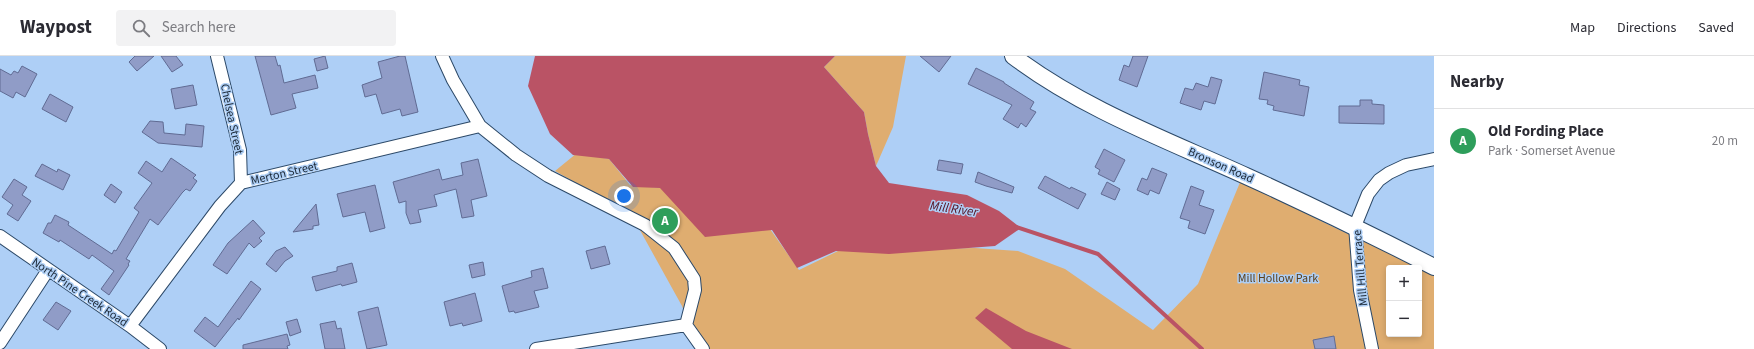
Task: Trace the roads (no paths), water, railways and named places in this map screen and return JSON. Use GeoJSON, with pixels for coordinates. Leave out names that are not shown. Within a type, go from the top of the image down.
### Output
{"type":"FeatureCollection","features":[{"type":"Feature","properties":{"kind":"main road","name":"Bronson Road"},"geometry":{"type":"LineString","coordinates":[[1013,56],[1044,78],[1109,114],[1355,226],[1434,267]]}},
{"type":"Feature","properties":{"kind":"street","name":"Chelsea Street"},"geometry":{"type":"LineString","coordinates":[[218,56],[240,150],[241,183]]}},
{"type":"Feature","properties":{"kind":"street"},"geometry":{"type":"LineString","coordinates":[[442,56],[453,80],[480,126],[516,155],[548,176],[646,225],[669,243],[682,259],[694,279],[695,290],[686,325],[703,349]]}},
{"type":"Feature","properties":{"kind":"street","name":"Merton Street"},"geometry":{"type":"LineString","coordinates":[[130,326],[220,206],[241,183],[480,126]]}},
{"type":"Feature","properties":{"kind":"street","name":"Mill Hill Terrace"},"geometry":{"type":"LineString","coordinates":[[1372,349],[1360,290],[1355,226],[1368,194],[1379,180],[1389,173],[1406,165],[1434,158]]}},
{"type":"Feature","properties":{"kind":"street","name":"North Pine Creek Road"},"geometry":{"type":"LineString","coordinates":[[0,236],[130,326],[160,349]]}},
{"type":"Feature","properties":{"kind":"street"},"geometry":{"type":"LineString","coordinates":[[0,343],[48,270]]}},
{"type":"Feature","properties":{"kind":"street"},"geometry":{"type":"LineString","coordinates":[[536,349],[686,325]]}},
{"type":"Feature","properties":{"kind":"water"},"geometry":{"type":"Polygon","coordinates":[[[535,56],[835,56],[824,67],[864,112],[876,166],[889,183],[967,195],[999,211],[1021,228],[995,246],[889,254],[836,251],[797,268],[772,230],[705,237],[660,188],[633,187],[609,159],[573,155],[550,134],[528,86],[535,56]]]}},
{"type":"Feature","properties":{"kind":"water"},"geometry":{"type":"Polygon","coordinates":[[[986,308],[1026,331],[1072,349],[1012,349],[975,318],[986,308]]]}},
{"type":"Feature","properties":{"kind":"waterway","name":"Mill River"},"geometry":{"type":"LineString","coordinates":[[1016,227],[1098,254],[1202,349]]}},
{"type":"Feature","properties":{"kind":"place","name":"Old Fording Place"},"geometry":{"type":"Point","coordinates":[665,221]}},
{"type":"Feature","properties":{"kind":"park label","name":"Mill Hollow Park"},"geometry":{"type":"Point","coordinates":[1278,278]}}]}
